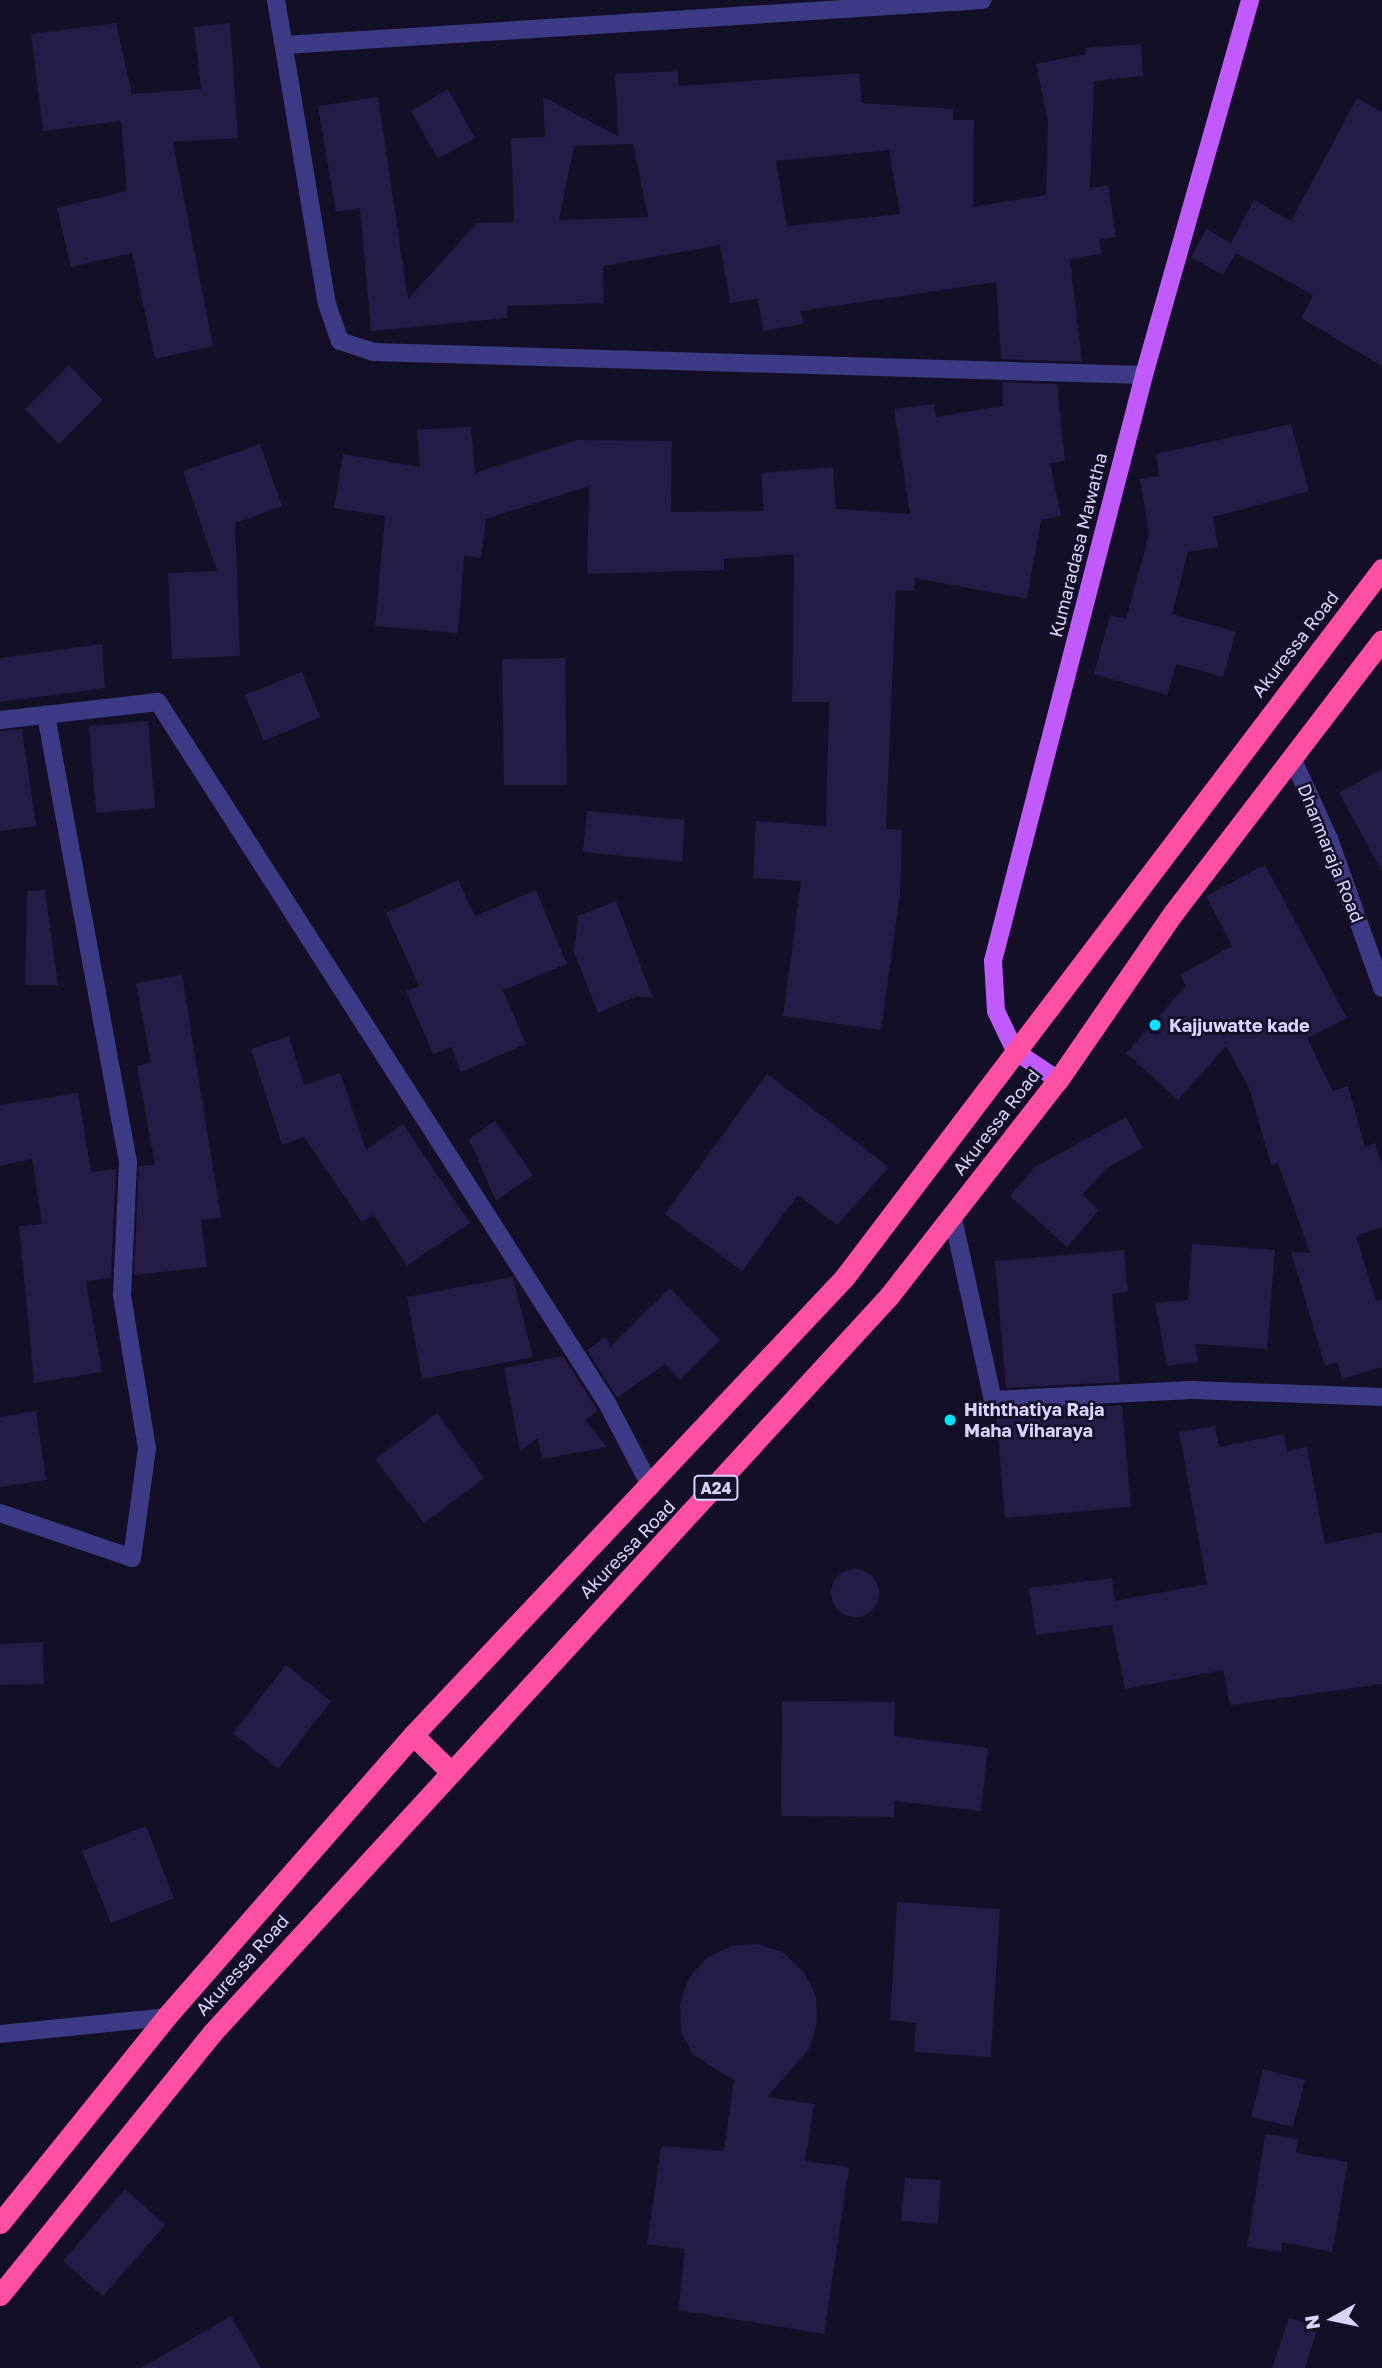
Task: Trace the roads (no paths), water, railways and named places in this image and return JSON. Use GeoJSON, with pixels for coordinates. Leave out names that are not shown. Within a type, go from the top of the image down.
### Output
{"type":"FeatureCollection","features":[{"type":"Feature","properties":{"kind":"highway","name":"Akuressa Road"},"geometry":{"type":"LineString","coordinates":[[0,2223],[166,2017],[413,1735],[651,1487],[844,1278],[1382,569]]}},
{"type":"Feature","properties":{"kind":"highway","name":"Akuressa Road"},"geometry":{"type":"LineString","coordinates":[[0,2295],[212,2033],[448,1769],[779,1422],[952,1214],[1058,1080],[1174,912],[1382,640]]}},
{"type":"Feature","properties":{"kind":"highway"},"geometry":{"type":"LineString","coordinates":[[413,1735],[448,1769]]}},
{"type":"Feature","properties":{"kind":"main road","name":"Kumaradasa Mawatha"},"geometry":{"type":"LineString","coordinates":[[1014,1051],[996,1011],[993,961],[1144,374],[1250,0]]}},
{"type":"Feature","properties":{"kind":"main road"},"geometry":{"type":"LineString","coordinates":[[1014,1051],[1058,1080]]}},
{"type":"Feature","properties":{"kind":"street"},"geometry":{"type":"LineString","coordinates":[[276,0],[327,304],[340,341],[373,352],[1144,374]]}},
{"type":"Feature","properties":{"kind":"street"},"geometry":{"type":"LineString","coordinates":[[285,45],[984,0]]}},
{"type":"Feature","properties":{"kind":"street"},"geometry":{"type":"LineString","coordinates":[[0,720],[158,702],[607,1403],[651,1487]]}},
{"type":"Feature","properties":{"kind":"street"},"geometry":{"type":"LineString","coordinates":[[0,1513],[132,1558],[147,1448],[122,1295],[128,1163],[46,714]]}},
{"type":"Feature","properties":{"kind":"street","name":"Dharmaraja Road"},"geometry":{"type":"LineString","coordinates":[[1292,758],[1329,839],[1382,988]]}},
{"type":"Feature","properties":{"kind":"street"},"geometry":{"type":"LineString","coordinates":[[952,1214],[993,1400],[1192,1390],[1382,1397]]}},
{"type":"Feature","properties":{"kind":"street"},"geometry":{"type":"LineString","coordinates":[[0,2034],[166,2017]]}},
{"type":"Feature","properties":{"kind":"place","name":"Kajjuwatte kade"},"geometry":{"type":"Point","coordinates":[1155,1025]}},
{"type":"Feature","properties":{"kind":"place","name":"Hiththatiya Raja Maha Viharaya"},"geometry":{"type":"Point","coordinates":[950,1420]}}]}
